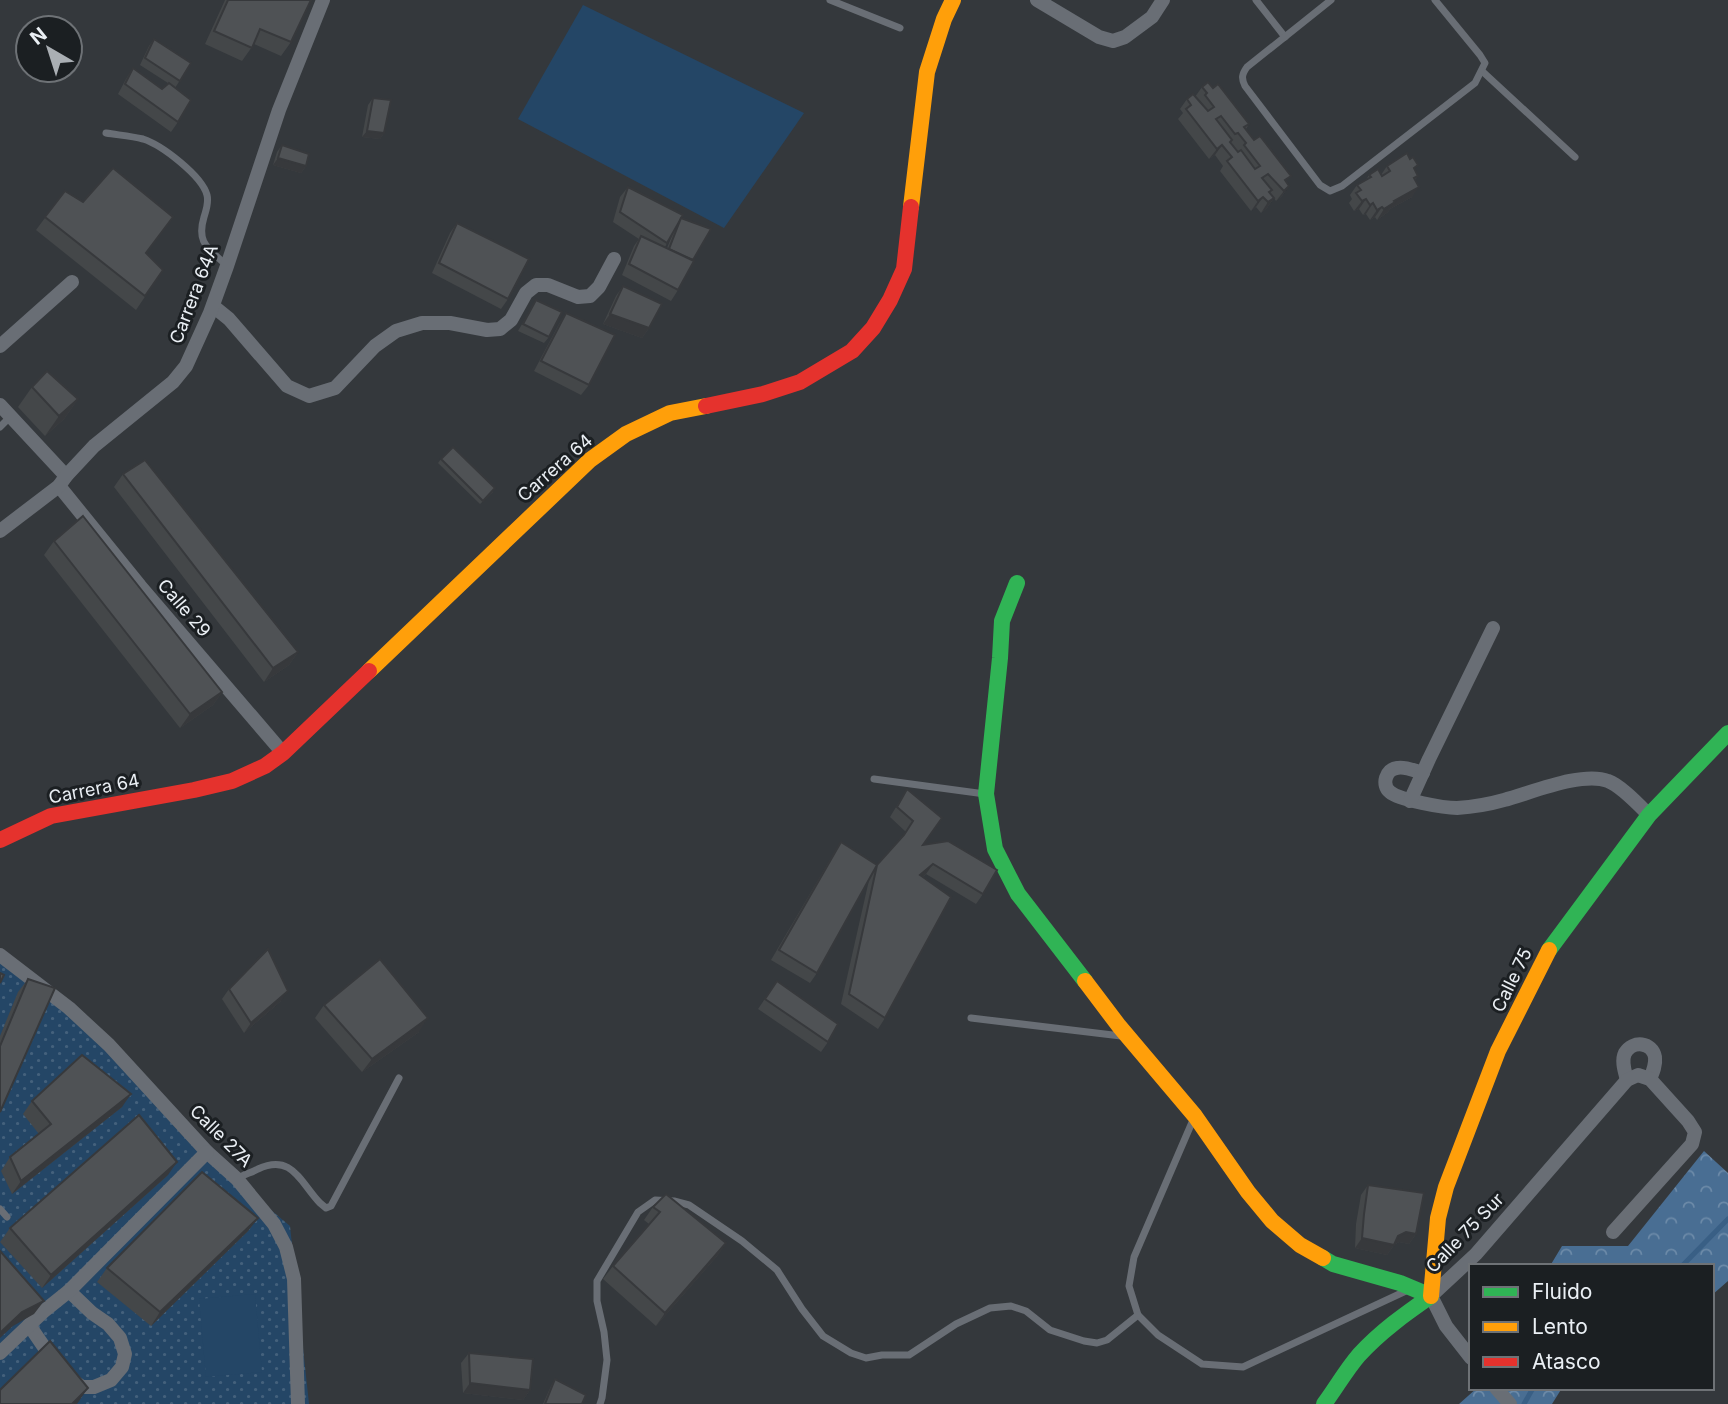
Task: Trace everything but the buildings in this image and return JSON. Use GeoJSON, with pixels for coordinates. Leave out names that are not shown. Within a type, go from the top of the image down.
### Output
{"type":"FeatureCollection","features":[{"type":"Feature","properties":{"kind":"street","name":"Carrera 64A"},"geometry":{"type":"LineString","coordinates":[[0,531],[62,481],[94,446],[173,382],[186,366],[213,306],[279,110],[323,0]]}},
{"type":"Feature","properties":{"kind":"street","name":"Carrera 64"},"geometry":{"type":"LineString","coordinates":[[0,840],[51,816],[194,790],[232,781],[265,766],[283,753],[590,460],[626,434],[670,413],[764,394],[800,382],[852,351],[873,328],[904,269],[927,72],[953,0]]}},
{"type":"Feature","properties":{"kind":"street"},"geometry":{"type":"LineString","coordinates":[[1037,0],[1099,37],[1113,41],[1125,37],[1152,17],[1163,0]]}},
{"type":"Feature","properties":{"kind":"street"},"geometry":{"type":"LineString","coordinates":[[213,306],[229,319],[287,386],[309,396],[335,388],[375,346],[396,331],[422,323],[450,323],[486,330],[500,329],[511,320],[526,293],[536,285],[548,285],[578,297],[590,296],[599,287],[614,259]]}},
{"type":"Feature","properties":{"kind":"street"},"geometry":{"type":"LineString","coordinates":[[0,346],[72,282]]}},
{"type":"Feature","properties":{"kind":"street","name":"Calle 29"},"geometry":{"type":"LineString","coordinates":[[0,405],[62,481],[140,586],[283,753]]}},
{"type":"Feature","properties":{"kind":"street"},"geometry":{"type":"LineString","coordinates":[[1017,583],[1002,621],[986,794],[995,849],[1018,894],[1128,1036],[1195,1116],[1259,1207],[1272,1221],[1293,1240],[1333,1264],[1400,1283],[1431,1296],[1446,1326],[1469,1355]]}},
{"type":"Feature","properties":{"kind":"street"},"geometry":{"type":"LineString","coordinates":[[1410,800],[1493,628]]}},
{"type":"Feature","properties":{"kind":"street","name":"Calle 75"},"geometry":{"type":"LineString","coordinates":[[1431,1296],[1438,1218],[1446,1187],[1498,1051],[1551,945],[1649,815],[1728,733]]}},
{"type":"Feature","properties":{"kind":"street"},"geometry":{"type":"LineString","coordinates":[[1423,773],[1401,767],[1393,768],[1388,772],[1385,786],[1389,792],[1410,800],[1455,808],[1502,800],[1587,778],[1609,781],[1649,815]]}},
{"type":"Feature","properties":{"kind":"street","name":"Calle 27A"},"geometry":{"type":"LineString","coordinates":[[0,956],[69,1008],[109,1045],[207,1152],[237,1179],[274,1223],[286,1247],[294,1279],[298,1404]]}},
{"type":"Feature","properties":{"kind":"street"},"geometry":{"type":"LineString","coordinates":[[1613,1232],[1692,1144],[1695,1132],[1650,1079],[1638,1075],[1627,1080],[1623,1061],[1625,1053],[1631,1047],[1640,1044],[1649,1046],[1654,1053],[1656,1060],[1650,1079]]}},
{"type":"Feature","properties":{"kind":"street","name":"Calle 75 Sur"},"geometry":{"type":"LineString","coordinates":[[1324,1404],[1353,1362],[1373,1342],[1402,1315],[1431,1296],[1476,1254],[1627,1080]]}},
{"type":"Feature","properties":{"kind":"street"},"geometry":{"type":"LineString","coordinates":[[0,1353],[29,1325],[40,1306],[69,1291],[207,1152]]}},
{"type":"Feature","properties":{"kind":"street"},"geometry":{"type":"LineString","coordinates":[[29,1325],[66,1376],[82,1387],[94,1387],[111,1380],[122,1367],[125,1354],[120,1338],[108,1324],[69,1291]]}},
{"type":"Feature","properties":{"kind":"lane"},"geometry":{"type":"LineString","coordinates":[[830,0],[900,28]]}},
{"type":"Feature","properties":{"kind":"lane"},"geometry":{"type":"LineString","coordinates":[[1256,0],[1285,37]]}},
{"type":"Feature","properties":{"kind":"lane"},"geometry":{"type":"LineString","coordinates":[[1331,0],[1242,74],[1245,86],[1320,185],[1330,191],[1342,186],[1475,83],[1482,71],[1485,63],[1435,0]]}},
{"type":"Feature","properties":{"kind":"lane"},"geometry":{"type":"LineString","coordinates":[[1482,71],[1575,157]]}},
{"type":"Feature","properties":{"kind":"lane"},"geometry":{"type":"LineString","coordinates":[[106,133],[144,139],[162,149],[200,181],[207,195],[201,236],[227,266]]}},
{"type":"Feature","properties":{"kind":"lane"},"geometry":{"type":"LineString","coordinates":[[0,427],[11,416]]}},
{"type":"Feature","properties":{"kind":"lane"},"geometry":{"type":"LineString","coordinates":[[874,779],[986,794]]}},
{"type":"Feature","properties":{"kind":"lane"},"geometry":{"type":"LineString","coordinates":[[971,1018],[1128,1036]]}},
{"type":"Feature","properties":{"kind":"lane"},"geometry":{"type":"LineString","coordinates":[[237,1179],[266,1165],[287,1166],[320,1203],[326,1208],[331,1206],[399,1078]]}},
{"type":"Feature","properties":{"kind":"lane"},"geometry":{"type":"LineString","coordinates":[[1195,1116],[1135,1257],[1129,1286],[1138,1315],[1158,1335],[1202,1364],[1243,1367],[1412,1288]]}},
{"type":"Feature","properties":{"kind":"lane"},"geometry":{"type":"LineString","coordinates":[[600,1404],[607,1360],[597,1301],[597,1281],[638,1212],[655,1200],[689,1205],[742,1241],[777,1270],[823,1336],[851,1353],[866,1358],[909,1355],[956,1324],[990,1308],[1011,1306],[1026,1311],[1049,1330],[1097,1343],[1107,1340],[1138,1315]]}},
{"type":"Feature","properties":{"kind":"lane"},"geometry":{"type":"LineString","coordinates":[[0,1209],[7,1217]]}},
{"type":"Feature","properties":{"kind":"shaded area"},"geometry":{"type":"Polygon","coordinates":[[[583,5],[804,113],[724,228],[518,119],[583,5]]]}},
{"type":"Feature","properties":{"kind":"shaded area"},"geometry":{"type":"Polygon","coordinates":[[[0,961],[90,1031],[182,1135],[290,1226],[309,1404],[0,1404],[0,961]]]}},
{"type":"Feature","properties":{"kind":"shaded area"},"geometry":{"type":"Polygon","coordinates":[[[255,1294],[262,1372],[206,1377],[199,1299],[255,1294]]]}},
{"type":"Feature","properties":{"kind":"green space"},"geometry":{"type":"Polygon","coordinates":[[[1704,1151],[1728,1173],[1728,1281],[1714,1293],[1714,1264],[1551,1264],[1562,1246],[1628,1246],[1704,1151]]]}},
{"type":"Feature","properties":{"kind":"green space"},"geometry":{"type":"Polygon","coordinates":[[[1475,1390],[1561,1390],[1552,1404],[1459,1404],[1475,1390]]]}},
{"type":"Feature","properties":{"kind":"waterway"},"geometry":{"type":"LineString","coordinates":[[1684,1264],[1728,1219]]}},
{"type":"Feature","properties":{"kind":"waterway"},"geometry":{"type":"LineString","coordinates":[[1524,1404],[1532,1390]]}},
{"type":"Feature","properties":{"kind":"traffic: fast"},"geometry":{"type":"LineString","coordinates":[[1017,583],[1002,621],[986,794],[995,849],[1018,894],[1085,981]]}},
{"type":"Feature","properties":{"kind":"traffic: fast"},"geometry":{"type":"LineString","coordinates":[[1549,950],[1649,815],[1728,733]]}},
{"type":"Feature","properties":{"kind":"traffic: fast"},"geometry":{"type":"LineString","coordinates":[[1323,1258],[1333,1264],[1400,1283],[1431,1296]]}},
{"type":"Feature","properties":{"kind":"traffic: fast"},"geometry":{"type":"LineString","coordinates":[[1324,1404],[1359,1355],[1393,1324],[1431,1296]]}},
{"type":"Feature","properties":{"kind":"traffic: slow"},"geometry":{"type":"LineString","coordinates":[[911,207],[927,72],[953,0]]}},
{"type":"Feature","properties":{"kind":"traffic: slow"},"geometry":{"type":"LineString","coordinates":[[369,671],[590,460],[626,434],[670,413],[706,406]]}},
{"type":"Feature","properties":{"kind":"traffic: slow"},"geometry":{"type":"LineString","coordinates":[[1431,1296],[1438,1218],[1446,1187],[1498,1051],[1549,950]]}},
{"type":"Feature","properties":{"kind":"traffic: slow"},"geometry":{"type":"LineString","coordinates":[[1085,981],[1195,1116],[1248,1192],[1272,1221],[1300,1245],[1323,1258]]}},
{"type":"Feature","properties":{"kind":"traffic: jam"},"geometry":{"type":"LineString","coordinates":[[706,406],[763,394],[800,382],[852,351],[873,328],[904,269],[911,207]]}},
{"type":"Feature","properties":{"kind":"traffic: jam"},"geometry":{"type":"LineString","coordinates":[[0,840],[51,816],[194,790],[232,781],[265,766],[283,753],[369,671]]}}]}
